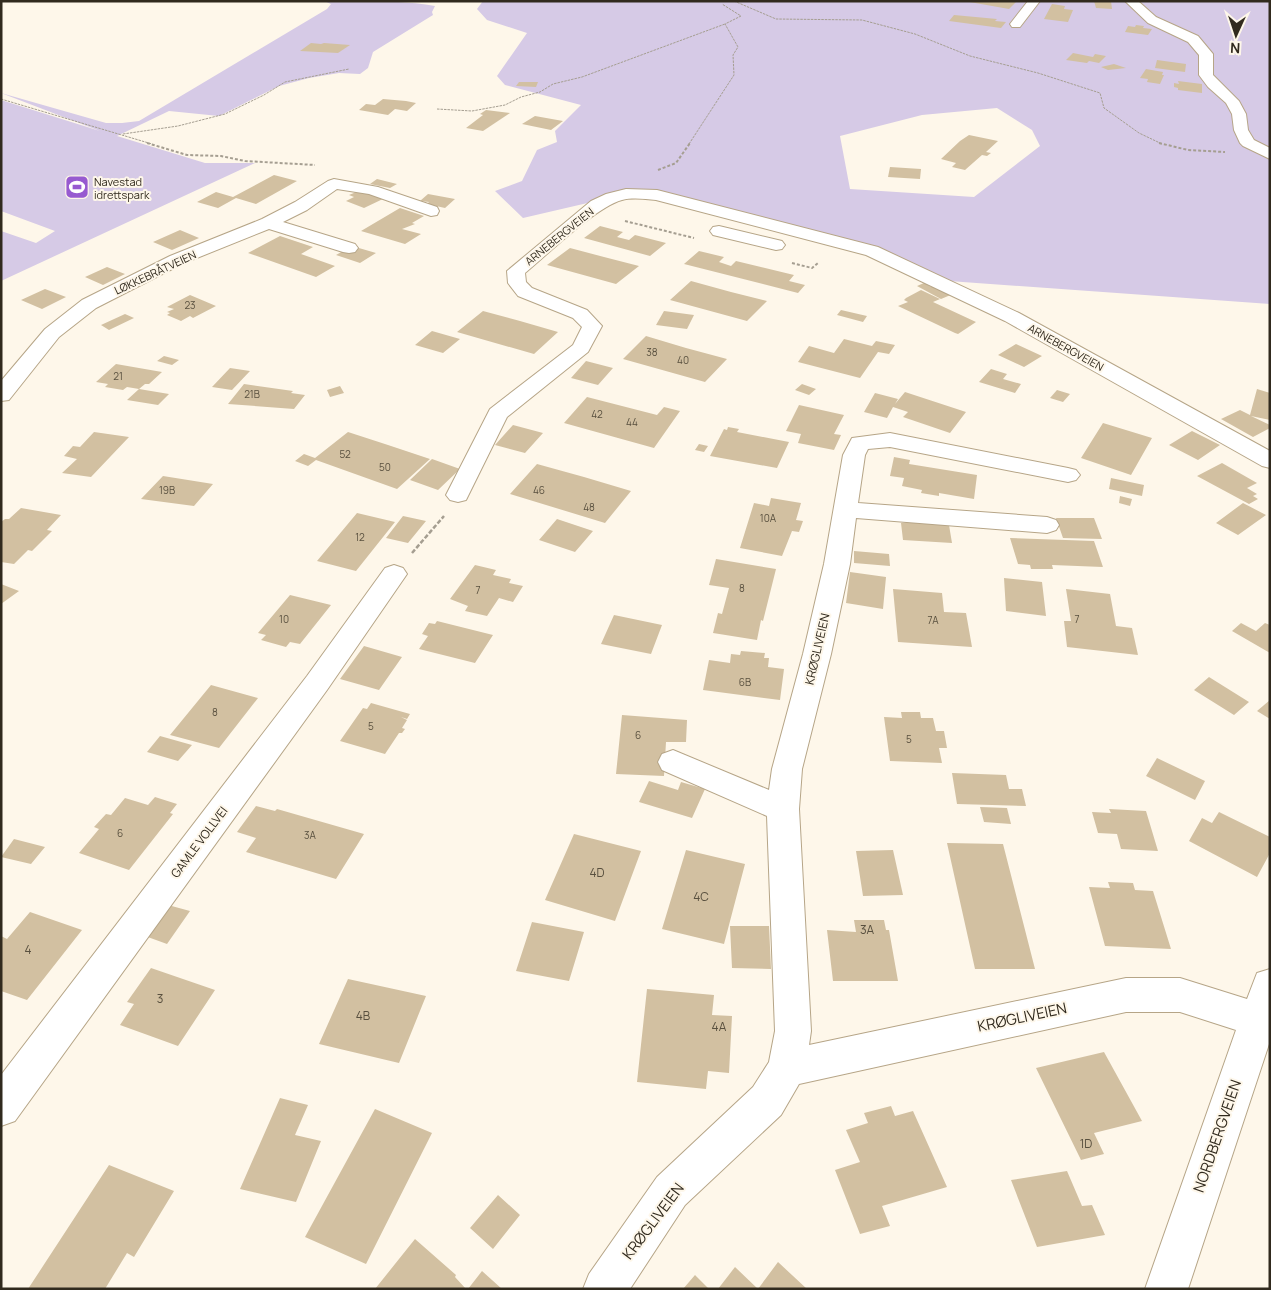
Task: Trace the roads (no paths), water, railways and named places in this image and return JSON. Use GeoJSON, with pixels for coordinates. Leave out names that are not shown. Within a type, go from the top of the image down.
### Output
{"type":"FeatureCollection","features":[{"type":"Feature","properties":{"kind":"street"},"geometry":{"type":"LineString","coordinates":[[1016,24],[1034,1]]}},
{"type":"Feature","properties":{"kind":"street"},"geometry":{"type":"LineString","coordinates":[[1131,1],[1152,20],[1193,39],[1206,54],[1206,75],[1232,101],[1239,114],[1241,130],[1248,143],[1265,152]]}},
{"type":"Feature","properties":{"kind":"street","name":"LØKKEBRÅTVEIEN"},"geometry":{"type":"LineString","coordinates":[[1,395],[52,333],[89,304],[176,260],[268,223],[301,206],[334,184],[372,190],[431,211]]}},
{"type":"Feature","properties":{"kind":"street","name":"ARNEBERGVEIEN"},"geometry":{"type":"LineString","coordinates":[[458,495],[498,414],[581,348],[592,326],[580,314],[525,292],[517,283],[516,271],[597,205],[609,198],[631,192],[657,195],[872,250],[1012,317],[1270,461]]}},
{"type":"Feature","properties":{"kind":"street"},"geometry":{"type":"LineString","coordinates":[[268,223],[348,248]]}},
{"type":"Feature","properties":{"kind":"street","name":"ARNEBERGVEIEN"},"geometry":{"type":"LineString","coordinates":[[719,231],[795,249],[831,251],[857,247]]}},
{"type":"Feature","properties":{"kind":"street","name":"KRØGLIVEIEN"},"geometry":{"type":"LineString","coordinates":[[604,1289],[672,1192],[767,1101],[787,1068],[793,1031],[783,809],[787,769],[817,654],[837,564],[854,455],[860,443],[890,440],[1068,475]]}},
{"type":"Feature","properties":{"kind":"street"},"geometry":{"type":"LineString","coordinates":[[845,510],[1047,525]]}},
{"type":"Feature","properties":{"kind":"street","name":"GAMLE VOLLVEI"},"geometry":{"type":"LineString","coordinates":[[1,1107],[317,682],[394,574]]}},
{"type":"Feature","properties":{"kind":"street"},"geometry":{"type":"LineString","coordinates":[[673,762],[783,809]]}},
{"type":"Feature","properties":{"kind":"street","name":"KRØGLIVEIEN"},"geometry":{"type":"LineString","coordinates":[[787,1068],[1126,995],[1180,995],[1266,1009]]}},
{"type":"Feature","properties":{"kind":"street","name":"NORDBERGVEIEN"},"geometry":{"type":"LineString","coordinates":[[1166,1289],[1266,1009]]}},
{"type":"Feature","properties":{"kind":"place","name":"Navestad idrettspark"},"geometry":{"type":"Point","coordinates":[77,187]}}]}
